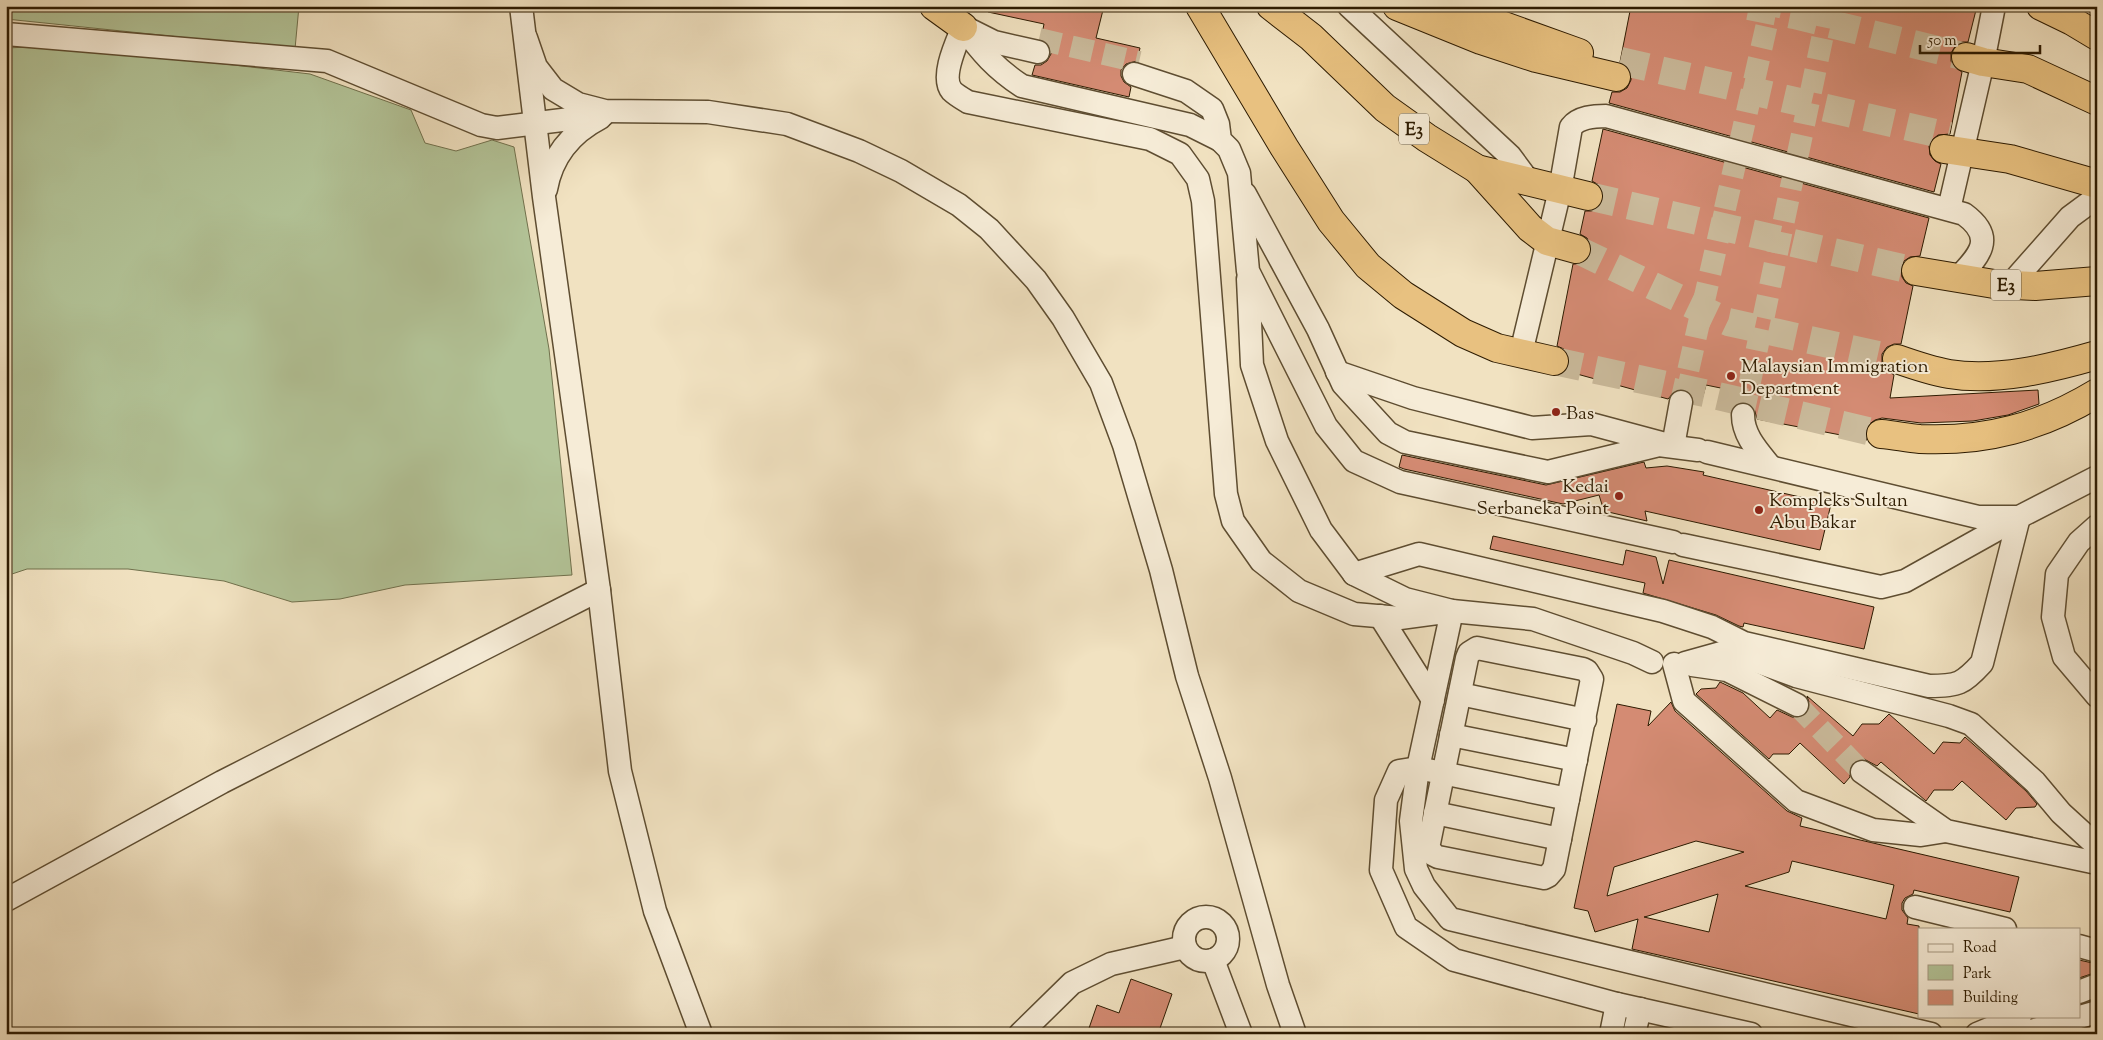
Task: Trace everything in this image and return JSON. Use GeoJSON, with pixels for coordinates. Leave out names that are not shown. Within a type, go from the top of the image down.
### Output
{"type":"FeatureCollection","features":[{"type":"Feature","properties":{"kind":"highway"},"geometry":{"type":"LineString","coordinates":[[934,6],[963,27]]}},
{"type":"Feature","properties":{"kind":"highway"},"geometry":{"type":"LineString","coordinates":[[1200,6],[1284,147],[1331,221],[1368,266],[1403,295],[1463,333],[1497,348],[1554,361]]}},
{"type":"Feature","properties":{"kind":"highway","name":"E3"},"geometry":{"type":"LineString","coordinates":[[1271,6],[1311,38],[1385,108],[1477,170],[1588,196]]}},
{"type":"Feature","properties":{"kind":"highway"},"geometry":{"type":"LineString","coordinates":[[1397,6],[1481,40],[1527,55],[1618,69],[1605,60],[1580,53],[1448,6]]}},
{"type":"Feature","properties":{"kind":"highway"},"geometry":{"type":"LineString","coordinates":[[2041,6],[2072,20],[2097,36]]}},
{"type":"Feature","properties":{"kind":"highway"},"geometry":{"type":"LineString","coordinates":[[1975,54],[2028,69],[2097,101]]}},
{"type":"Feature","properties":{"kind":"highway"},"geometry":{"type":"LineString","coordinates":[[1956,141],[2097,184]]}},
{"type":"Feature","properties":{"kind":"highway"},"geometry":{"type":"LineString","coordinates":[[1477,170],[1530,228],[1547,240],[1576,249]]}},
{"type":"Feature","properties":{"kind":"highway","name":"E3"},"geometry":{"type":"LineString","coordinates":[[1916,271],[1957,279],[2010,285],[2035,286],[2097,281]]}},
{"type":"Feature","properties":{"kind":"highway"},"geometry":{"type":"LineString","coordinates":[[1898,360],[1951,374],[1992,376],[2056,367],[2097,355]]}},
{"type":"Feature","properties":{"kind":"highway"},"geometry":{"type":"LineString","coordinates":[[1881,434],[1918,439],[1956,439],[2004,434],[2048,419],[2097,394]]}},
{"type":"Feature","properties":{"kind":"street"},"geometry":{"type":"LineString","coordinates":[[521,6],[544,197],[599,590],[620,771],[655,911],[702,1034]]}},
{"type":"Feature","properties":{"kind":"street"},"geometry":{"type":"LineString","coordinates":[[1349,6],[1510,156],[1530,182]]}},
{"type":"Feature","properties":{"kind":"street"},"geometry":{"type":"LineString","coordinates":[[1949,209],[1956,141],[1975,54],[1994,6]]}},
{"type":"Feature","properties":{"kind":"street"},"geometry":{"type":"LineString","coordinates":[[963,27],[994,42],[1038,46]]}},
{"type":"Feature","properties":{"kind":"street"},"geometry":{"type":"LineString","coordinates":[[963,27],[983,55],[1008,77],[1022,86],[1190,125],[1220,140],[1228,149],[1239,173],[1248,271],[1252,365],[1277,441],[1321,530],[1354,574],[1405,599],[1452,611],[1533,619],[1668,663],[1727,670],[1797,705]]}},
{"type":"Feature","properties":{"kind":"street"},"geometry":{"type":"LineString","coordinates":[[963,27],[947,77],[951,90],[968,102],[1150,139],[1180,154],[1198,179],[1203,201],[1226,494],[1234,521],[1261,561],[1300,592],[1354,614],[1400,618],[1452,611]]}},
{"type":"Feature","properties":{"kind":"street"},"geometry":{"type":"LineString","coordinates":[[6,34],[327,61],[482,125],[497,128],[637,112]]}},
{"type":"Feature","properties":{"kind":"street"},"geometry":{"type":"LineString","coordinates":[[526,38],[536,67],[553,89],[578,104],[605,111],[708,112],[787,124],[859,151],[908,175],[959,205],[989,229],[1036,280],[1063,318],[1101,383],[1124,445],[1161,570],[1188,676],[1220,778],[1278,985],[1296,1034]]}},
{"type":"Feature","properties":{"kind":"street"},"geometry":{"type":"LineString","coordinates":[[1136,68],[1186,91],[1212,109],[1218,124],[1220,140]]}},
{"type":"Feature","properties":{"kind":"street"},"geometry":{"type":"LineString","coordinates":[[544,197],[548,176],[557,156],[570,139],[586,125],[605,115]]}},
{"type":"Feature","properties":{"kind":"street"},"geometry":{"type":"LineString","coordinates":[[1521,353],[1560,190],[1571,126],[1592,116],[1606,116],[1964,214],[1981,230],[1983,240],[1974,262],[1957,279]]}},
{"type":"Feature","properties":{"kind":"street"},"geometry":{"type":"LineString","coordinates":[[1240,186],[1318,329],[1343,384],[1388,432],[1405,442],[1548,472],[1659,445],[1673,446],[1770,466],[1978,518],[2019,517]]}},
{"type":"Feature","properties":{"kind":"street"},"geometry":{"type":"LineString","coordinates":[[2010,285],[2070,217],[2097,197]]}},
{"type":"Feature","properties":{"kind":"street"},"geometry":{"type":"LineString","coordinates":[[1248,271],[1326,426],[1354,461],[1400,482],[1881,587],[1905,581],[2019,517],[2097,478]]}},
{"type":"Feature","properties":{"kind":"street"},"geometry":{"type":"LineString","coordinates":[[1337,372],[1413,398],[1532,428],[1591,424],[1673,446]]}},
{"type":"Feature","properties":{"kind":"street"},"geometry":{"type":"LineString","coordinates":[[1673,446],[1681,402]]}},
{"type":"Feature","properties":{"kind":"street"},"geometry":{"type":"LineString","coordinates":[[1743,415],[1743,426],[1751,442],[1770,466]]}},
{"type":"Feature","properties":{"kind":"street"},"geometry":{"type":"LineString","coordinates":[[1354,574],[1419,554],[1664,611],[1712,626],[1744,643],[1929,686],[1948,686],[1966,680],[1982,663],[2019,517]]}},
{"type":"Feature","properties":{"kind":"street"},"geometry":{"type":"LineString","coordinates":[[2097,526],[2078,542],[2057,574],[2053,617],[2064,657],[2097,696]]}},
{"type":"Feature","properties":{"kind":"street"},"geometry":{"type":"LineString","coordinates":[[6,900],[222,782],[599,590]]}},
{"type":"Feature","properties":{"kind":"street"},"geometry":{"type":"LineString","coordinates":[[1452,611],[1418,768],[1411,821],[1416,869],[1424,886],[1450,919],[1931,1034]]}},
{"type":"Feature","properties":{"kind":"street"},"geometry":{"type":"LineString","coordinates":[[1380,616],[1433,700]]}},
{"type":"Feature","properties":{"kind":"street"},"geometry":{"type":"LineString","coordinates":[[1482,648],[1587,671],[1592,679],[1554,869],[1544,878],[1447,859],[1434,855],[1428,848],[1460,694],[1467,658],[1473,650],[1482,648]]}},
{"type":"Feature","properties":{"kind":"street"},"geometry":{"type":"LineString","coordinates":[[1668,663],[1728,651],[1796,676],[1949,716],[1971,724],[2035,782],[2061,813],[2097,846]]}},
{"type":"Feature","properties":{"kind":"street"},"geometry":{"type":"LineString","coordinates":[[1668,663],[1684,701],[1796,801],[1872,830],[1921,835],[1946,831],[2097,864]]}},
{"type":"Feature","properties":{"kind":"street"},"geometry":{"type":"LineString","coordinates":[[1460,694],[1585,720]]}},
{"type":"Feature","properties":{"kind":"street"},"geometry":{"type":"LineString","coordinates":[[1451,734],[1576,760]]}},
{"type":"Feature","properties":{"kind":"street"},"geometry":{"type":"LineString","coordinates":[[1568,798],[1418,768],[1400,772],[1386,800],[1380,870],[1406,927],[1454,960],[1640,1010],[1751,1034]]}},
{"type":"Feature","properties":{"kind":"street"},"geometry":{"type":"LineString","coordinates":[[1862,772],[1946,831]]}},
{"type":"Feature","properties":{"kind":"street"},"geometry":{"type":"LineString","coordinates":[[1435,813],[1560,839]]}},
{"type":"Feature","properties":{"kind":"street"},"geometry":{"type":"LineString","coordinates":[[1915,907],[2001,928]]}},
{"type":"Feature","properties":{"kind":"street"},"geometry":{"type":"LineString","coordinates":[[1200,918],[1215,920],[1223,926],[1228,935],[1225,951],[1212,960],[1196,959],[1185,947],[1186,932],[1200,918]]}},
{"type":"Feature","properties":{"kind":"street"},"geometry":{"type":"LineString","coordinates":[[1228,935],[1261,925]]}},
{"type":"Feature","properties":{"kind":"street"},"geometry":{"type":"LineString","coordinates":[[2080,946],[2097,951]]}},
{"type":"Feature","properties":{"kind":"street"},"geometry":{"type":"LineString","coordinates":[[1020,1034],[1072,982],[1111,964],[1185,947]]}},
{"type":"Feature","properties":{"kind":"street"},"geometry":{"type":"LineString","coordinates":[[1212,960],[1241,1034]]}},
{"type":"Feature","properties":{"kind":"street"},"geometry":{"type":"LineString","coordinates":[[2080,992],[2097,985]]}},
{"type":"Feature","properties":{"kind":"street"},"geometry":{"type":"LineString","coordinates":[[1611,1034],[1617,1004]]}},
{"type":"Feature","properties":{"kind":"street"},"geometry":{"type":"LineString","coordinates":[[1634,1034],[1640,1010]]}},
{"type":"Feature","properties":{"kind":"street"},"geometry":{"type":"LineString","coordinates":[[2080,1017],[2097,1012]]}},
{"type":"Feature","properties":{"kind":"street"},"geometry":{"type":"LineString","coordinates":[[1977,1034],[2015,1018]]}},
{"type":"Feature","properties":{"kind":"street"},"geometry":{"type":"LineString","coordinates":[[2021,1034],[2076,1018]]}},
{"type":"Feature","properties":{"kind":"green space"},"geometry":{"type":"Polygon","coordinates":[[[6,6],[299,6],[295,49],[6,19],[6,6]]]}},
{"type":"Feature","properties":{"kind":"green space"},"geometry":{"type":"Polygon","coordinates":[[[29,47],[191,60],[310,74],[411,110],[425,143],[456,151],[492,140],[514,147],[549,349],[572,575],[405,585],[340,599],[292,602],[224,581],[128,569],[27,569],[6,576],[6,48],[29,47]]]}},
{"type":"Feature","properties":{"kind":"building"},"geometry":{"type":"Polygon","coordinates":[[[989,6],[1104,6],[1096,38],[1140,48],[1137,61],[1126,64],[1121,70],[1124,82],[1131,87],[1129,97],[1032,75],[1035,65],[1041,65],[1047,61],[1051,54],[1051,49],[1047,43],[1041,39],[1044,24],[988,12],[989,6]]]}},
{"type":"Feature","properties":{"kind":"building"},"geometry":{"type":"Polygon","coordinates":[[[1631,6],[1977,6],[1968,42],[1956,45],[1951,53],[1951,61],[1954,67],[1962,72],[1950,134],[1938,135],[1929,146],[1930,155],[1941,164],[1934,192],[1609,103],[1612,92],[1620,92],[1627,88],[1631,80],[1631,72],[1627,66],[1620,62],[1631,6]]]}},
{"type":"Feature","properties":{"kind":"building"},"geometry":{"type":"Polygon","coordinates":[[[1603,129],[1929,218],[1920,256],[1910,257],[1904,261],[1901,268],[1902,277],[1906,283],[1913,286],[1901,344],[1887,347],[1882,354],[1882,362],[1885,369],[1894,375],[1890,398],[2038,390],[2039,404],[2008,415],[1973,421],[1921,423],[1882,418],[1868,425],[1865,433],[1867,440],[1757,419],[1754,408],[1749,403],[1742,402],[1737,404],[1740,392],[1706,385],[1701,403],[1694,403],[1690,392],[1684,389],[1676,390],[1668,399],[1566,371],[1569,364],[1569,356],[1564,349],[1557,346],[1573,264],[1580,264],[1587,260],[1591,253],[1591,246],[1587,238],[1580,234],[1585,211],[1592,211],[1599,207],[1603,199],[1603,192],[1599,185],[1592,181],[1603,129]]]}},
{"type":"Feature","properties":{"kind":"building"},"geometry":{"type":"Polygon","coordinates":[[[1402,455],[1546,485],[1644,462],[1646,468],[1667,466],[1704,472],[1703,475],[1831,504],[1820,550],[1645,511],[1647,521],[1604,511],[1599,495],[1563,504],[1404,469],[1399,467],[1402,455]]]}},
{"type":"Feature","properties":{"kind":"building"},"geometry":{"type":"Polygon","coordinates":[[[1493,536],[1623,565],[1626,550],[1656,557],[1663,584],[1669,560],[1874,607],[1864,649],[1744,623],[1743,627],[1739,626],[1716,615],[1643,593],[1645,583],[1490,549],[1493,536]]]}},
{"type":"Feature","properties":{"kind":"building"},"geometry":{"type":"Polygon","coordinates":[[[1720,682],[1743,693],[1770,718],[1777,710],[1792,717],[1804,716],[1810,705],[1807,696],[1853,736],[1862,724],[1879,724],[1889,714],[1934,754],[1943,742],[1960,743],[1965,737],[2026,791],[2037,804],[2035,807],[2016,808],[2006,820],[1962,781],[1953,790],[1934,790],[1926,801],[1881,762],[1877,766],[1864,759],[1857,760],[1852,764],[1849,770],[1850,777],[1844,784],[1800,743],[1789,754],[1773,754],[1769,759],[1696,694],[1701,689],[1716,688],[1720,682]]]}},
{"type":"Feature","properties":{"kind":"building"},"geometry":{"type":"Polygon","coordinates":[[[1671,702],[1675,711],[1787,811],[1802,818],[1800,826],[2019,877],[2010,912],[1914,890],[1913,894],[1905,898],[1902,903],[1902,910],[1908,918],[1907,924],[1919,926],[1918,1014],[1632,949],[1638,919],[1595,932],[1588,911],[1574,908],[1617,704],[1651,711],[1648,726],[1671,702]],[[1696,841],[1614,867],[1607,896],[1744,852],[1696,841]],[[1792,861],[1789,872],[1745,886],[1886,919],[1894,885],[1792,861]],[[1718,894],[1644,917],[1709,932],[1718,894]]]}},
{"type":"Feature","properties":{"kind":"building"},"geometry":{"type":"Polygon","coordinates":[[[2080,960],[2097,964],[2097,972],[2080,978],[2080,960]]]}},
{"type":"Feature","properties":{"kind":"building"},"geometry":{"type":"Polygon","coordinates":[[[1131,979],[1172,994],[1158,1034],[1087,1034],[1097,1005],[1119,1013],[1131,979]]]}},
{"type":"Feature","properties":{"kind":"tunnel"},"geometry":{"type":"LineString","coordinates":[[1749,6],[1794,15],[1966,57]]}},
{"type":"Feature","properties":{"kind":"tunnel"},"geometry":{"type":"LineString","coordinates":[[1681,402],[1771,6]]}},
{"type":"Feature","properties":{"kind":"tunnel"},"geometry":{"type":"LineString","coordinates":[[1743,415],[1829,6]]}},
{"type":"Feature","properties":{"kind":"tunnel"},"geometry":{"type":"LineString","coordinates":[[1039,39],[1139,62]]}},
{"type":"Feature","properties":{"kind":"tunnel"},"geometry":{"type":"LineString","coordinates":[[1620,61],[1949,136]]}},
{"type":"Feature","properties":{"kind":"tunnel"},"geometry":{"type":"LineString","coordinates":[[1588,196],[1916,271]]}},
{"type":"Feature","properties":{"kind":"tunnel"},"geometry":{"type":"LineString","coordinates":[[1576,249],[1728,322],[1897,359]]}},
{"type":"Feature","properties":{"kind":"tunnel"},"geometry":{"type":"LineString","coordinates":[[1554,361],[1709,394],[1881,434]]}},
{"type":"Feature","properties":{"kind":"tunnel"},"geometry":{"type":"LineString","coordinates":[[1797,705],[1862,772]]}},
{"type":"Feature","properties":{"kind":"place","name":"Malaysian Immigration Department"},"geometry":{"type":"Point","coordinates":[1731,376]}},
{"type":"Feature","properties":{"kind":"place","name":"Bas"},"geometry":{"type":"Point","coordinates":[1556,412]}},
{"type":"Feature","properties":{"kind":"place","name":"Kedai Serbaneka Point"},"geometry":{"type":"Point","coordinates":[1619,496]}},
{"type":"Feature","properties":{"kind":"place","name":"Kompleks Sultan Abu Bakar"},"geometry":{"type":"Point","coordinates":[1759,510]}}]}
